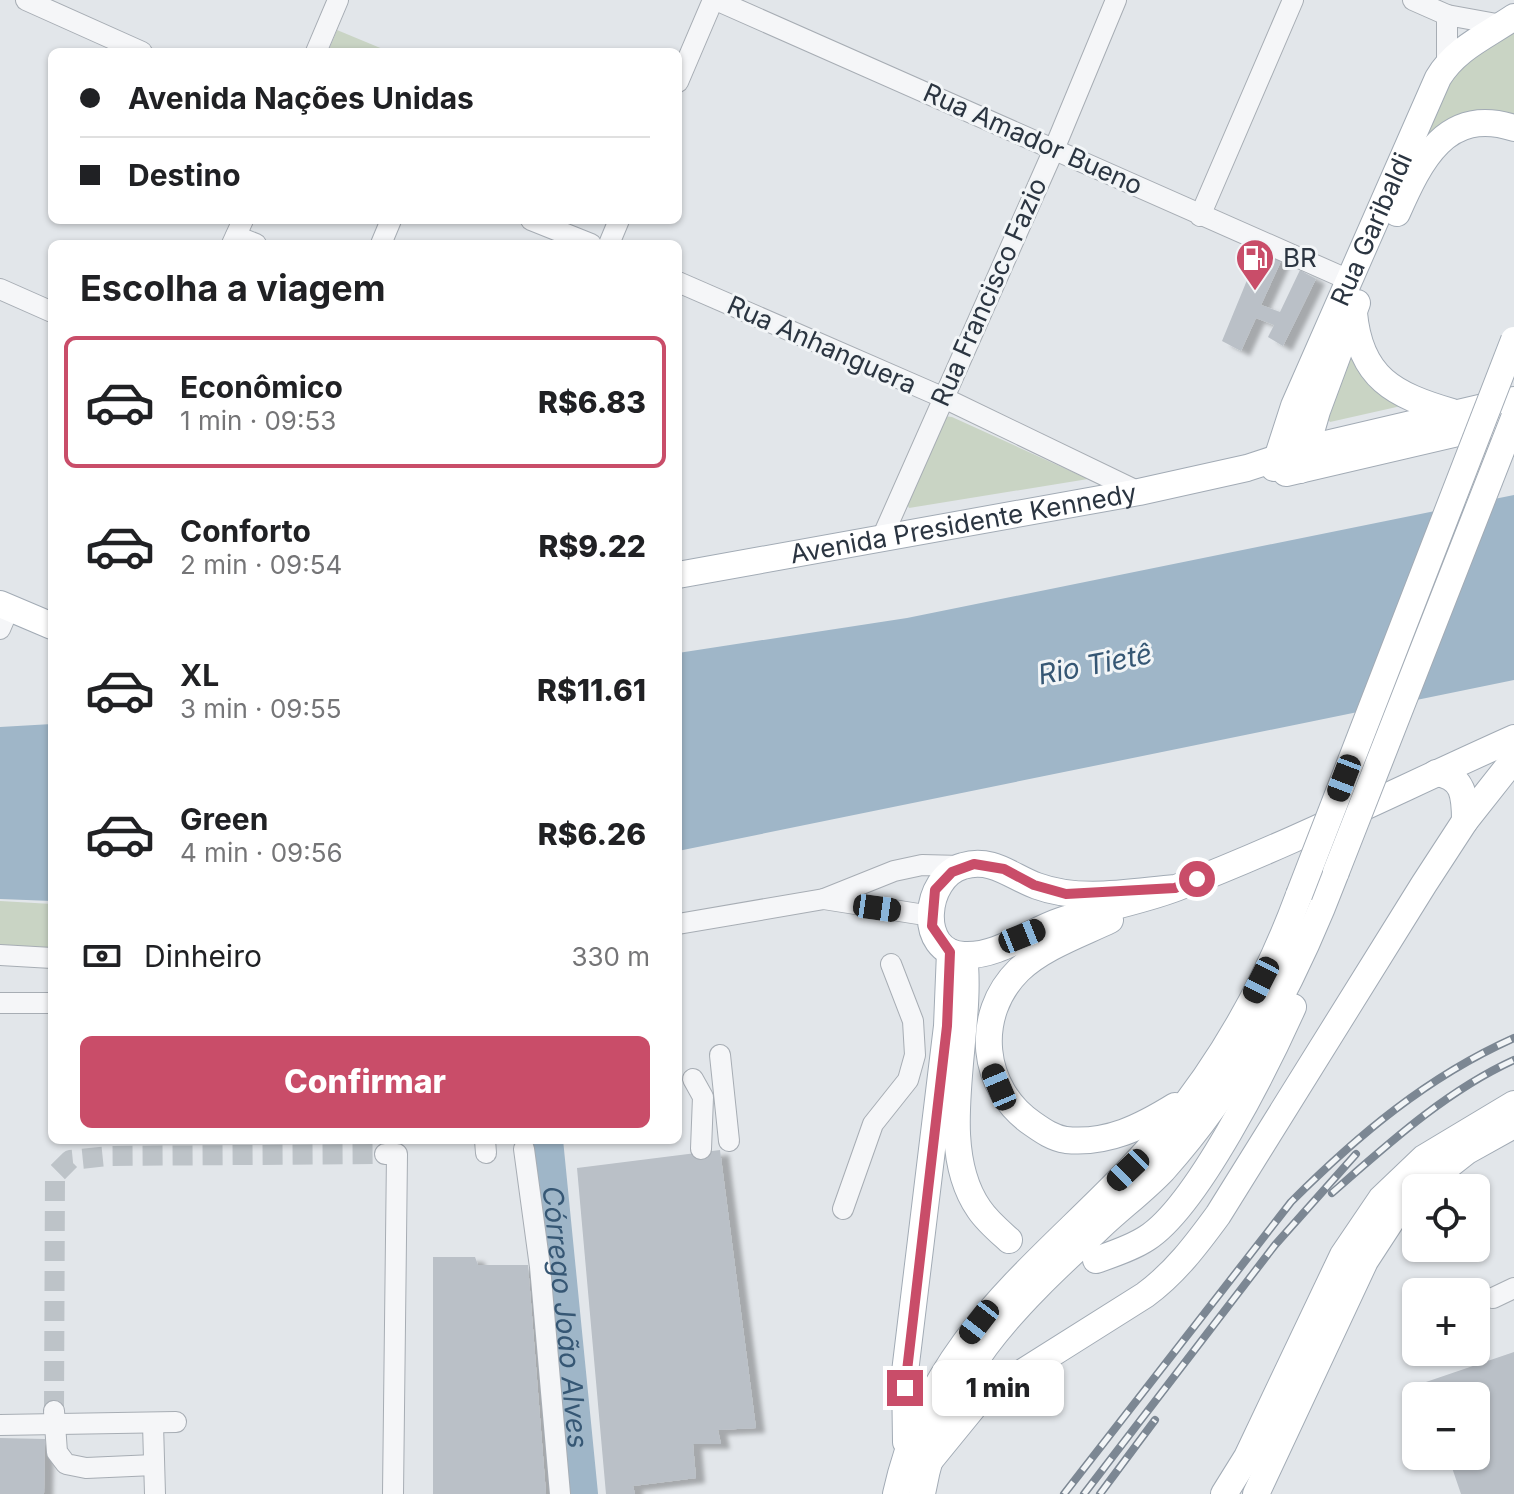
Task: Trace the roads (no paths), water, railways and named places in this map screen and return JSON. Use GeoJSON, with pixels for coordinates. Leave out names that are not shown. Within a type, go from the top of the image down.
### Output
{"type":"FeatureCollection","features":[{"type":"Feature","properties":{"kind":"main road","name":"Rua Garibaldi"},"geometry":{"type":"LineString","coordinates":[[1275,466],[1294,406],[1422,110],[1447,62],[1508,21]]}},
{"type":"Feature","properties":{"kind":"main road","name":"Rua Garibaldi"},"geometry":{"type":"LineString","coordinates":[[1303,460],[1354,309],[1418,166],[1436,145],[1456,129],[1478,122],[1497,122],[1514,128]]}},
{"type":"Feature","properties":{"kind":"main road"},"geometry":{"type":"LineString","coordinates":[[1354,309],[1356,338],[1372,371],[1394,389],[1454,412]]}},
{"type":"Feature","properties":{"kind":"main road"},"geometry":{"type":"LineString","coordinates":[[917,1457],[936,1383],[979,1322],[1023,1271],[1128,1170],[1191,1096],[1251,1000],[1299,895],[1514,340]]}},
{"type":"Feature","properties":{"kind":"main road","name":"Avenida Presidente Kennedy"},"geometry":{"type":"LineString","coordinates":[[1303,460],[1454,412],[1514,400]]}},
{"type":"Feature","properties":{"kind":"main road"},"geometry":{"type":"LineString","coordinates":[[896,1494],[988,1339],[1014,1308],[1161,1172],[1207,1118],[1274,1010],[1325,902],[1514,419]]}},
{"type":"Feature","properties":{"kind":"main road","name":"Avenida Presidente Kennedy"},"geometry":{"type":"LineString","coordinates":[[682,574],[1139,492],[1247,468],[1275,466],[1514,419]]}},
{"type":"Feature","properties":{"kind":"main road"},"geometry":{"type":"LineString","coordinates":[[3,614],[48,625]]}},
{"type":"Feature","properties":{"kind":"main road"},"geometry":{"type":"LineString","coordinates":[[1191,1096],[1148,1123],[1098,1140],[1064,1140],[1048,1134],[1009,1105],[990,1065],[987,1043],[990,1022],[1006,987],[1019,970],[1040,956],[1175,888],[1514,738]]}},
{"type":"Feature","properties":{"kind":"main road"},"geometry":{"type":"LineString","coordinates":[[917,1457],[980,1399],[1145,1295],[1170,1275],[1192,1251],[1218,1215],[1465,821],[1514,759]]}},
{"type":"Feature","properties":{"kind":"main road"},"geometry":{"type":"LineString","coordinates":[[1436,773],[1459,784],[1465,795],[1465,821]]}},
{"type":"Feature","properties":{"kind":"main road"},"geometry":{"type":"LineString","coordinates":[[1009,1240],[978,1209],[960,1166],[959,1103],[968,984],[957,954],[936,936],[931,916],[935,890],[961,866],[989,865],[1034,885],[1082,895],[1175,888]]}},
{"type":"Feature","properties":{"kind":"main road"},"geometry":{"type":"LineString","coordinates":[[1034,885],[1044,898],[1049,925],[1048,938],[1040,956]]}},
{"type":"Feature","properties":{"kind":"main road"},"geometry":{"type":"LineString","coordinates":[[957,954],[992,951],[1049,925],[1175,888]]}},
{"type":"Feature","properties":{"kind":"main road"},"geometry":{"type":"LineString","coordinates":[[1096,1260],[1148,1238],[1180,1209],[1203,1175],[1286,1022],[1322,940],[1326,921],[1325,902]]}},
{"type":"Feature","properties":{"kind":"main road"},"geometry":{"type":"LineString","coordinates":[[922,1494],[917,1457],[903,1413],[905,1372],[957,954]]}},
{"type":"Feature","properties":{"kind":"main road"},"geometry":{"type":"LineString","coordinates":[[1224,1494],[1247,1457],[1343,1255],[1373,1209],[1424,1158],[1514,1104]]}},
{"type":"Feature","properties":{"kind":"main road"},"geometry":{"type":"LineString","coordinates":[[1438,1174],[1467,1151],[1514,1125]]}},
{"type":"Feature","properties":{"kind":"main road"},"geometry":{"type":"LineString","coordinates":[[1256,1494],[1365,1261],[1402,1208]]}},
{"type":"Feature","properties":{"kind":"street"},"geometry":{"type":"LineString","coordinates":[[26,0],[133,48]]}},
{"type":"Feature","properties":{"kind":"street"},"geometry":{"type":"LineString","coordinates":[[318,48],[338,0]]}},
{"type":"Feature","properties":{"kind":"street"},"geometry":{"type":"LineString","coordinates":[[682,73],[715,0]]}},
{"type":"Feature","properties":{"kind":"street","name":"Rua Amador Bueno"},"geometry":{"type":"LineString","coordinates":[[715,0],[1055,147],[1200,216],[1349,280]]}},
{"type":"Feature","properties":{"kind":"street","name":"Rua Francisco Fazio"},"geometry":{"type":"LineString","coordinates":[[881,540],[1055,147],[1116,0]]}},
{"type":"Feature","properties":{"kind":"street"},"geometry":{"type":"LineString","coordinates":[[1200,216],[1293,0]]}},
{"type":"Feature","properties":{"kind":"street"},"geometry":{"type":"LineString","coordinates":[[1413,0],[1447,15],[1508,21]]}},
{"type":"Feature","properties":{"kind":"street"},"geometry":{"type":"LineString","coordinates":[[1447,15],[1447,62]]}},
{"type":"Feature","properties":{"kind":"street"},"geometry":{"type":"LineString","coordinates":[[541,224],[581,240]]}},
{"type":"Feature","properties":{"kind":"street","name":"Rua Anhanguera"},"geometry":{"type":"LineString","coordinates":[[682,284],[942,397],[1139,492]]}},
{"type":"Feature","properties":{"kind":"street"},"geometry":{"type":"LineString","coordinates":[[0,289],[48,310]]}},
{"type":"Feature","properties":{"kind":"street"},"geometry":{"type":"LineString","coordinates":[[682,923],[824,899],[894,871],[922,865],[961,866]]}},
{"type":"Feature","properties":{"kind":"street"},"geometry":{"type":"LineString","coordinates":[[824,899],[931,916]]}},
{"type":"Feature","properties":{"kind":"street"},"geometry":{"type":"LineString","coordinates":[[0,955],[48,958]]}},
{"type":"Feature","properties":{"kind":"street"},"geometry":{"type":"LineString","coordinates":[[843,1209],[873,1124],[908,1080],[915,1055],[913,1021],[891,964]]}},
{"type":"Feature","properties":{"kind":"street"},"geometry":{"type":"LineString","coordinates":[[0,1003],[48,1003]]}},
{"type":"Feature","properties":{"kind":"street"},"geometry":{"type":"LineString","coordinates":[[720,1055],[729,1141]]}},
{"type":"Feature","properties":{"kind":"street"},"geometry":{"type":"LineString","coordinates":[[693,1079],[703,1097],[701,1149]]}},
{"type":"Feature","properties":{"kind":"street"},"geometry":{"type":"LineString","coordinates":[[524,1149],[540,1267],[560,1494]]}},
{"type":"Feature","properties":{"kind":"street"},"geometry":{"type":"LineString","coordinates":[[385,1154],[397,1154],[393,1494]]}},
{"type":"Feature","properties":{"kind":"street"},"geometry":{"type":"LineString","coordinates":[[1493,1298],[1514,1288]]}},
{"type":"Feature","properties":{"kind":"street"},"geometry":{"type":"LineString","coordinates":[[54,1418],[57,1452],[66,1464],[86,1468],[154,1465]]}},
{"type":"Feature","properties":{"kind":"street"},"geometry":{"type":"LineString","coordinates":[[0,1425],[54,1418],[153,1424],[176,1422]]}},
{"type":"Feature","properties":{"kind":"street"},"geometry":{"type":"LineString","coordinates":[[153,1424],[155,1494]]}},
{"type":"Feature","properties":{"kind":"water","name":"Rio Tietê"},"geometry":{"type":"Polygon","coordinates":[[[1514,495],[1514,680],[682,850],[682,652],[907,618],[1514,495]]]}},
{"type":"Feature","properties":{"kind":"water"},"geometry":{"type":"Polygon","coordinates":[[[48,724],[48,901],[0,899],[0,727],[48,724]]]}},
{"type":"Feature","properties":{"kind":"waterway","name":"Córrego João Alves"},"geometry":{"type":"LineString","coordinates":[[548,1144],[583,1494]]}},
{"type":"Feature","properties":{"kind":"tunnel"},"geometry":{"type":"LineString","coordinates":[[54,1411],[55,1175],[70,1160],[109,1156],[385,1154]]}},
{"type":"Feature","properties":{"kind":"railway"},"geometry":{"type":"LineString","coordinates":[[1064,1494],[1291,1202],[1368,1131],[1423,1089],[1482,1053],[1514,1038]]}},
{"type":"Feature","properties":{"kind":"railway"},"geometry":{"type":"LineString","coordinates":[[1332,1193],[1441,1103],[1514,1060]]}},
{"type":"Feature","properties":{"kind":"railway"},"geometry":{"type":"LineString","coordinates":[[1084,1494],[1275,1245],[1356,1154]]}},
{"type":"Feature","properties":{"kind":"railway"},"geometry":{"type":"LineString","coordinates":[[1100,1494],[1155,1420]]}},
{"type":"Feature","properties":{"kind":"place","name":"BR"},"geometry":{"type":"Point","coordinates":[1255,292]}}]}
